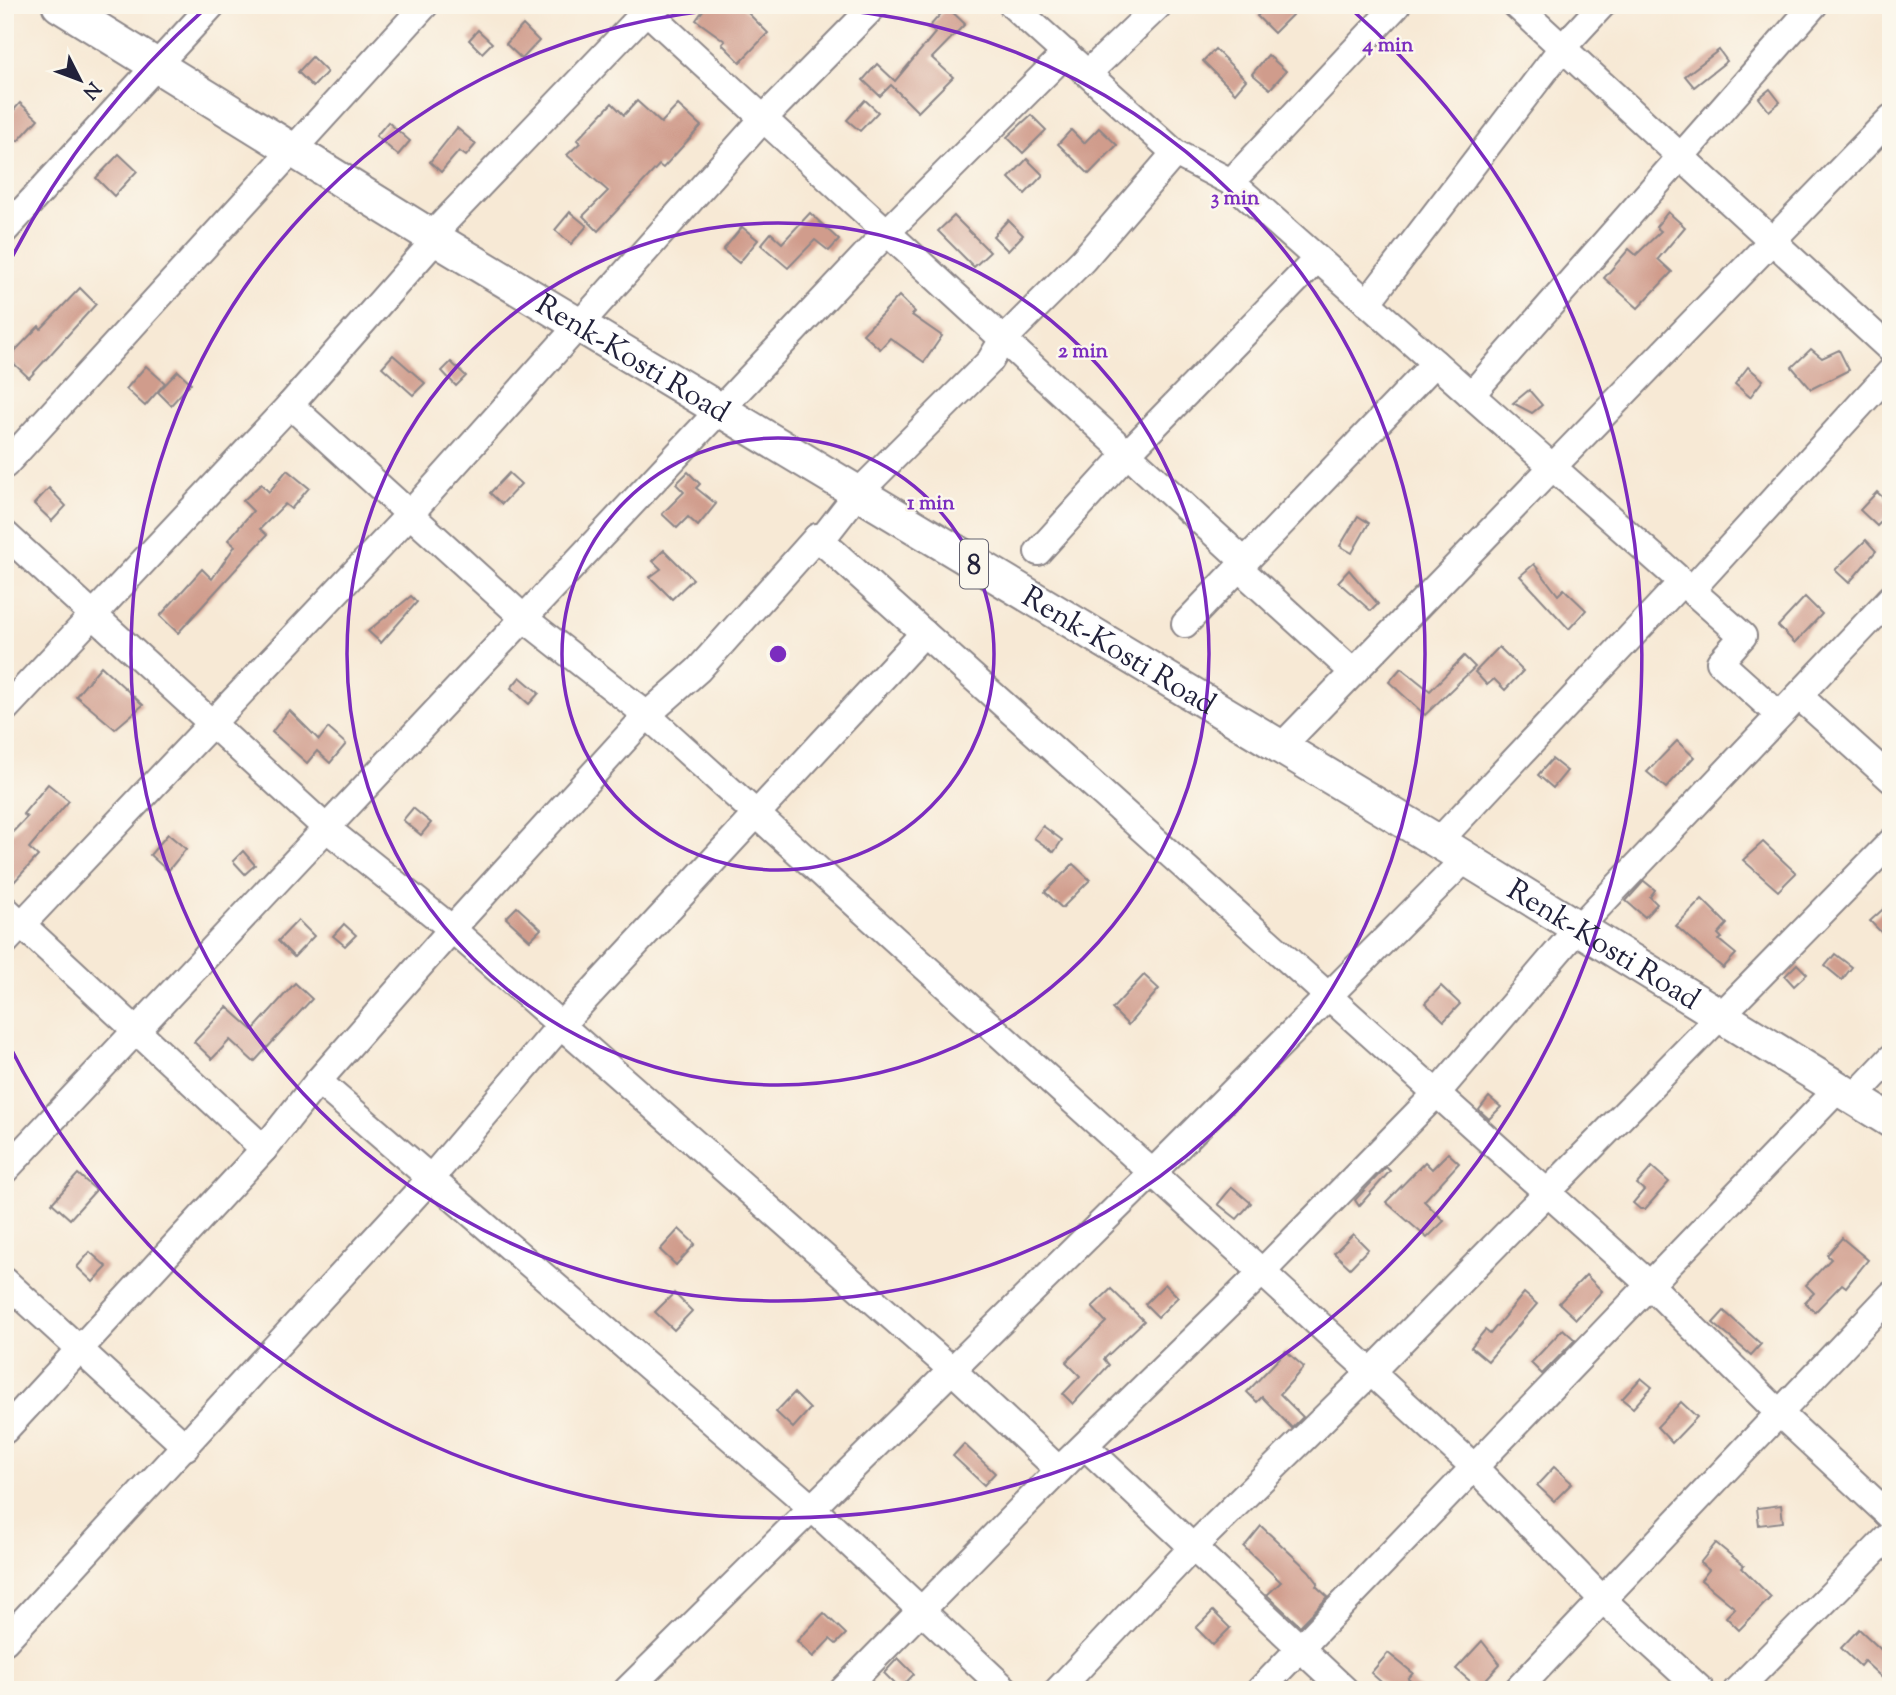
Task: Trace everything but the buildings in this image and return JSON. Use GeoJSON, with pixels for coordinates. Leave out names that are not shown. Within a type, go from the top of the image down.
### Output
{"type":"FeatureCollection","features":[{"type":"Feature","properties":{"kind":"main road","name":"Renk-Kosti Road"},"geometry":{"type":"LineString","coordinates":[[59,5],[433,238],[1452,850],[1891,1121]]}},
{"type":"Feature","properties":{"kind":"street"},"geometry":{"type":"LineString","coordinates":[[5,230],[212,5]]}},
{"type":"Feature","properties":{"kind":"street"},"geometry":{"type":"LineString","coordinates":[[5,465],[425,5]]}},
{"type":"Feature","properties":{"kind":"street"},"geometry":{"type":"LineString","coordinates":[[264,1149],[138,1032],[11,925],[213,725],[410,514],[763,119],[875,5]]}},
{"type":"Feature","properties":{"kind":"street"},"geometry":{"type":"LineString","coordinates":[[1012,5],[1175,153],[1231,182],[1743,636],[1720,662],[1779,715]]}},
{"type":"Feature","properties":{"kind":"street"},"geometry":{"type":"LineString","coordinates":[[1088,73],[1159,5]]}},
{"type":"Feature","properties":{"kind":"street"},"geometry":{"type":"LineString","coordinates":[[1231,182],[1397,5]]}},
{"type":"Feature","properties":{"kind":"street"},"geometry":{"type":"LineString","coordinates":[[1516,5],[1891,350]]}},
{"type":"Feature","properties":{"kind":"street"},"geometry":{"type":"LineString","coordinates":[[1367,303],[1562,48],[1602,5]]}},
{"type":"Feature","properties":{"kind":"street"},"geometry":{"type":"LineString","coordinates":[[1471,395],[1814,5]]}},
{"type":"Feature","properties":{"kind":"street"},"geometry":{"type":"LineString","coordinates":[[5,709],[290,405],[433,238],[646,7],[763,119],[1127,454],[1353,672]]}},
{"type":"Feature","properties":{"kind":"street"},"geometry":{"type":"LineString","coordinates":[[5,1170],[138,1032],[326,828],[526,620],[886,233],[1066,53]]}},
{"type":"Feature","properties":{"kind":"street"},"geometry":{"type":"LineString","coordinates":[[1281,747],[1891,118]]}},
{"type":"Feature","properties":{"kind":"street"},"geometry":{"type":"LineString","coordinates":[[817,537],[822,539],[857,494],[990,361],[1002,341],[1083,260],[1175,153]]}},
{"type":"Feature","properties":{"kind":"street"},"geometry":{"type":"LineString","coordinates":[[1038,552],[1127,454],[1317,258]]}},
{"type":"Feature","properties":{"kind":"street"},"geometry":{"type":"LineString","coordinates":[[1185,624],[1435,363]]}},
{"type":"Feature","properties":{"kind":"street"},"geometry":{"type":"LineString","coordinates":[[640,1686],[811,1507],[1330,995],[1452,850],[1687,586],[1891,371]]}},
{"type":"Feature","properties":{"kind":"street"},"geometry":{"type":"LineString","coordinates":[[290,405],[526,620],[648,715],[1262,1272],[1474,1467],[1602,1599],[1701,1690]]}},
{"type":"Feature","properties":{"kind":"street"},"geometry":{"type":"LineString","coordinates":[[5,534],[326,828],[452,929],[951,1369],[1059,1470]]}},
{"type":"Feature","properties":{"kind":"street"},"geometry":{"type":"LineString","coordinates":[[817,537],[1649,1284],[1779,1413],[1891,1517]]}},
{"type":"Feature","properties":{"kind":"street"},"geometry":{"type":"LineString","coordinates":[[5,1430],[264,1149],[318,1081],[452,929],[648,715],[698,670],[817,537]]}},
{"type":"Feature","properties":{"kind":"street"},"geometry":{"type":"LineString","coordinates":[[842,1690],[1059,1470],[1086,1447],[1262,1272],[1437,1093],[1578,928],[1891,598]]}},
{"type":"Feature","properties":{"kind":"street"},"geometry":{"type":"LineString","coordinates":[[7,1635],[186,1447],[431,1178],[561,1025],[924,632]]}},
{"type":"Feature","properties":{"kind":"street"},"geometry":{"type":"LineString","coordinates":[[1799,696],[1891,779]]}},
{"type":"Feature","properties":{"kind":"street"},"geometry":{"type":"LineString","coordinates":[[1058,1690],[1192,1548],[1371,1372],[1891,842]]}},
{"type":"Feature","properties":{"kind":"street"},"geometry":{"type":"LineString","coordinates":[[1260,1690],[1649,1284],[1845,1093],[1891,1058]]}},
{"type":"Feature","properties":{"kind":"street"},"geometry":{"type":"LineString","coordinates":[[318,1081],[811,1507],[1006,1690]]}},
{"type":"Feature","properties":{"kind":"street"},"geometry":{"type":"LineString","coordinates":[[5,1281],[186,1447]]}},
{"type":"Feature","properties":{"kind":"street"},"geometry":{"type":"LineString","coordinates":[[1517,1690],[1891,1295]]}},
{"type":"Feature","properties":{"kind":"street"},"geometry":{"type":"LineString","coordinates":[[1086,1447],[1345,1690]]}},
{"type":"Feature","properties":{"kind":"street"},"geometry":{"type":"LineString","coordinates":[[1737,1690],[1891,1534]]}}]}
